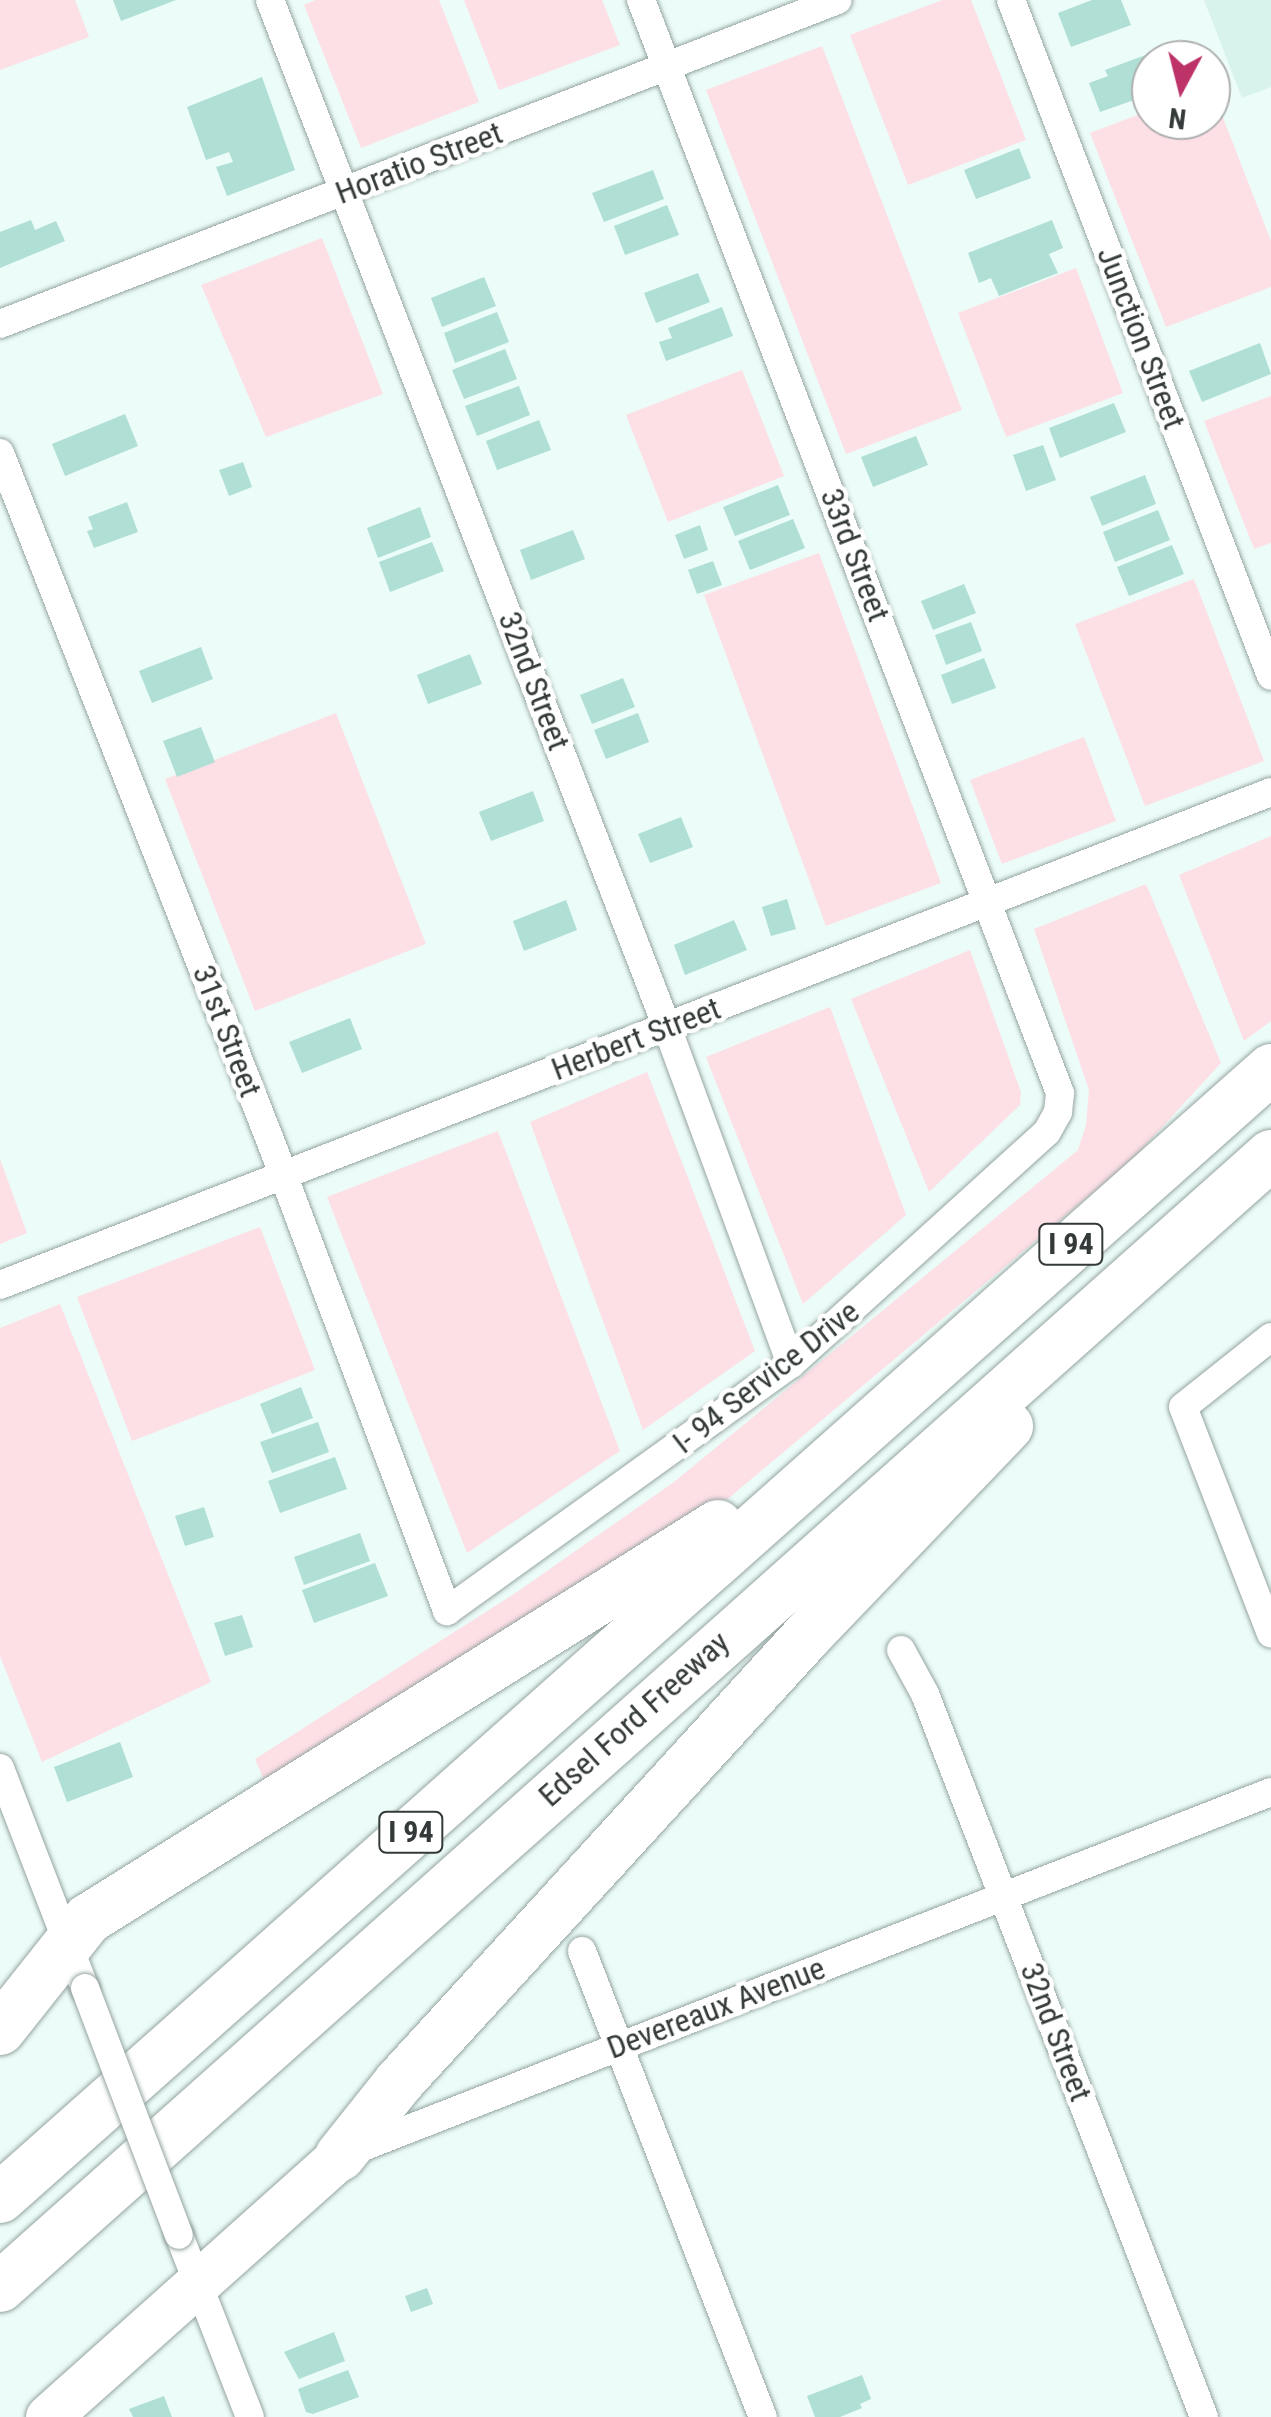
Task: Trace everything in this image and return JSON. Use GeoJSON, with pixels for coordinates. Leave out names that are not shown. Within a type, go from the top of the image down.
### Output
{"type":"FeatureCollection","features":[{"type":"Feature","properties":{"kind":"highway","name":"Edsel Ford Freeway"},"geometry":{"type":"LineString","coordinates":[[0,2198],[1271,1069]]}},
{"type":"Feature","properties":{"kind":"highway","name":"Edsel Ford Freeway"},"geometry":{"type":"LineString","coordinates":[[0,2287],[866,1511],[1271,1155]]}},
{"type":"Feature","properties":{"kind":"highway"},"geometry":{"type":"LineString","coordinates":[[340,2156],[400,2082],[518,1953],[1022,1411],[1079,1327]]}},
{"type":"Feature","properties":{"kind":"highway"},"geometry":{"type":"LineString","coordinates":[[0,2030],[66,1940],[88,1919],[738,1513],[822,1466]]}},
{"type":"Feature","properties":{"kind":"main road"},"geometry":{"type":"LineString","coordinates":[[0,1999],[66,1940]]}},
{"type":"Feature","properties":{"kind":"main road","name":"Devereaux Avenue"},"geometry":{"type":"LineString","coordinates":[[48,2417],[340,2156]]}},
{"type":"Feature","properties":{"kind":"street","name":"32nd Street"},"geometry":{"type":"LineString","coordinates":[[270,0],[667,1027],[791,1364]]}},
{"type":"Feature","properties":{"kind":"street","name":"33rd Street"},"geometry":{"type":"LineString","coordinates":[[641,0],[1054,1074],[1060,1092],[1058,1112]]}},
{"type":"Feature","properties":{"kind":"street","name":"Horatio Street"},"geometry":{"type":"LineString","coordinates":[[0,324],[838,0]]}},
{"type":"Feature","properties":{"kind":"street","name":"Junction Street"},"geometry":{"type":"LineString","coordinates":[[1011,0],[1271,676]]}},
{"type":"Feature","properties":{"kind":"street","name":"31st Street"},"geometry":{"type":"LineString","coordinates":[[0,453],[284,1176],[447,1611]]}},
{"type":"Feature","properties":{"kind":"street","name":"Herbert Street"},"geometry":{"type":"LineString","coordinates":[[0,1285],[1271,792]]}},
{"type":"Feature","properties":{"kind":"street","name":"I- 94 Service Drive"},"geometry":{"type":"LineString","coordinates":[[447,1611],[791,1364],[1047,1132],[1058,1112]]}},
{"type":"Feature","properties":{"kind":"street"},"geometry":{"type":"LineString","coordinates":[[1271,1337],[1183,1407],[1271,1634]]}},
{"type":"Feature","properties":{"kind":"street","name":"32nd Street"},"geometry":{"type":"LineString","coordinates":[[901,1650],[924,1694],[1204,2417]]}},
{"type":"Feature","properties":{"kind":"street"},"geometry":{"type":"LineString","coordinates":[[0,1768],[250,2417]]}},
{"type":"Feature","properties":{"kind":"street","name":"Devereaux Avenue"},"geometry":{"type":"LineString","coordinates":[[340,2156],[1271,1792]]}},
{"type":"Feature","properties":{"kind":"street"},"geometry":{"type":"LineString","coordinates":[[582,1951],[762,2417]]}},
{"type":"Feature","properties":{"kind":"shaded area"},"geometry":{"type":"Polygon","coordinates":[[[0,0],[75,0],[89,37],[0,70],[0,0]]]}},
{"type":"Feature","properties":{"kind":"shaded area"},"geometry":{"type":"Polygon","coordinates":[[[315,0],[439,0],[479,102],[361,148],[304,5],[315,0]]]}},
{"type":"Feature","properties":{"kind":"shaded area"},"geometry":{"type":"Polygon","coordinates":[[[464,0],[602,0],[620,45],[499,90],[464,0]]]}},
{"type":"Feature","properties":{"kind":"shaded area"},"geometry":{"type":"Polygon","coordinates":[[[942,0],[971,0],[1026,140],[908,185],[850,35],[942,0]]]}},
{"type":"Feature","properties":{"kind":"shaded area"},"geometry":{"type":"Polygon","coordinates":[[[1204,0],[1271,0],[1271,87],[1242,98],[1231,70],[1231,40],[1220,40],[1204,0]]]}},
{"type":"Feature","properties":{"kind":"shaded area"},"geometry":{"type":"Polygon","coordinates":[[[822,46],[962,410],[846,454],[706,90],[822,46]]]}},
{"type":"Feature","properties":{"kind":"shaded area"},"geometry":{"type":"Polygon","coordinates":[[[1131,118],[1131,140],[1231,138],[1271,241],[1271,287],[1166,327],[1090,133],[1131,118]]]}},
{"type":"Feature","properties":{"kind":"shaded area"},"geometry":{"type":"Polygon","coordinates":[[[322,238],[383,394],[266,437],[201,285],[322,238]]]}},
{"type":"Feature","properties":{"kind":"shaded area"},"geometry":{"type":"Polygon","coordinates":[[[1076,268],[1123,393],[1006,437],[958,313],[1076,268]]]}},
{"type":"Feature","properties":{"kind":"shaded area"},"geometry":{"type":"Polygon","coordinates":[[[742,370],[784,476],[668,522],[626,415],[742,370]]]}},
{"type":"Feature","properties":{"kind":"shaded area"},"geometry":{"type":"Polygon","coordinates":[[[1271,396],[1271,543],[1254,549],[1204,421],[1271,396]]]}},
{"type":"Feature","properties":{"kind":"shaded area"},"geometry":{"type":"Polygon","coordinates":[[[819,553],[941,883],[826,926],[704,595],[819,553]]]}},
{"type":"Feature","properties":{"kind":"shaded area"},"geometry":{"type":"Polygon","coordinates":[[[1194,579],[1264,761],[1145,806],[1075,624],[1194,579]]]}},
{"type":"Feature","properties":{"kind":"shaded area"},"geometry":{"type":"Polygon","coordinates":[[[336,713],[426,944],[255,1011],[165,779],[336,713]]]}},
{"type":"Feature","properties":{"kind":"shaded area"},"geometry":{"type":"Polygon","coordinates":[[[1084,737],[1116,821],[1002,864],[970,780],[1084,737]]]}},
{"type":"Feature","properties":{"kind":"shaded area"},"geometry":{"type":"Polygon","coordinates":[[[1271,836],[1271,1021],[1244,1041],[1179,875],[1271,836]]]}},
{"type":"Feature","properties":{"kind":"shaded area"},"geometry":{"type":"Polygon","coordinates":[[[1146,884],[1221,1063],[1131,1161],[730,1497],[531,1629],[266,1785],[255,1759],[514,1594],[674,1482],[1078,1150],[1086,1125],[1089,1090],[1034,929],[1146,884]]]}},
{"type":"Feature","properties":{"kind":"shaded area"},"geometry":{"type":"Polygon","coordinates":[[[970,950],[1021,1092],[1020,1105],[929,1192],[851,999],[970,950]]]}},
{"type":"Feature","properties":{"kind":"shaded area"},"geometry":{"type":"Polygon","coordinates":[[[830,1007],[906,1215],[803,1304],[706,1057],[830,1007]]]}},
{"type":"Feature","properties":{"kind":"shaded area"},"geometry":{"type":"Polygon","coordinates":[[[647,1072],[755,1351],[643,1430],[530,1122],[647,1072]]]}},
{"type":"Feature","properties":{"kind":"shaded area"},"geometry":{"type":"Polygon","coordinates":[[[498,1131],[620,1451],[467,1553],[327,1197],[498,1131]]]}},
{"type":"Feature","properties":{"kind":"shaded area"},"geometry":{"type":"Polygon","coordinates":[[[0,1159],[27,1233],[0,1244],[0,1159]]]}},
{"type":"Feature","properties":{"kind":"shaded area"},"geometry":{"type":"Polygon","coordinates":[[[260,1227],[315,1370],[132,1441],[77,1297],[260,1227]]]}},
{"type":"Feature","properties":{"kind":"shaded area"},"geometry":{"type":"Polygon","coordinates":[[[60,1304],[211,1682],[42,1762],[0,1656],[0,1328],[60,1304]]]}},
{"type":"Feature","properties":{"kind":"building"},"geometry":{"type":"Polygon","coordinates":[[[113,0],[176,0],[121,21],[113,0]]]}},
{"type":"Feature","properties":{"kind":"building"},"geometry":{"type":"Polygon","coordinates":[[[1092,0],[1121,0],[1131,25],[1071,47],[1058,13],[1092,0]]]}},
{"type":"Feature","properties":{"kind":"building"},"geometry":{"type":"Polygon","coordinates":[[[1131,60],[1131,101],[1100,112],[1089,83],[1108,76],[1105,70],[1131,60]]]}},
{"type":"Feature","properties":{"kind":"building"},"geometry":{"type":"Polygon","coordinates":[[[262,77],[295,170],[227,196],[216,167],[233,162],[229,152],[206,160],[187,107],[262,77]]]}},
{"type":"Feature","properties":{"kind":"building"},"geometry":{"type":"Polygon","coordinates":[[[1019,148],[1031,178],[976,199],[964,170],[1019,148]]]}},
{"type":"Feature","properties":{"kind":"building"},"geometry":{"type":"Polygon","coordinates":[[[653,170],[664,199],[604,222],[592,193],[653,170]]]}},
{"type":"Feature","properties":{"kind":"building"},"geometry":{"type":"Polygon","coordinates":[[[667,205],[679,235],[625,255],[614,226],[667,205]]]}},
{"type":"Feature","properties":{"kind":"building"},"geometry":{"type":"Polygon","coordinates":[[[31,220],[35,230],[56,221],[65,241],[0,268],[0,232],[31,220]]]}},
{"type":"Feature","properties":{"kind":"building"},"geometry":{"type":"Polygon","coordinates":[[[1052,220],[1063,248],[1049,254],[1058,273],[999,296],[991,278],[979,283],[968,253],[1052,220]]]}},
{"type":"Feature","properties":{"kind":"building"},"geometry":{"type":"Polygon","coordinates":[[[698,273],[710,302],[656,323],[644,293],[698,273]]]}},
{"type":"Feature","properties":{"kind":"building"},"geometry":{"type":"Polygon","coordinates":[[[484,277],[496,306],[442,327],[431,298],[484,277]]]}},
{"type":"Feature","properties":{"kind":"building"},"geometry":{"type":"Polygon","coordinates":[[[722,307],[733,336],[666,361],[659,342],[672,338],[668,328],[722,307]]]}},
{"type":"Feature","properties":{"kind":"building"},"geometry":{"type":"Polygon","coordinates":[[[497,312],[509,342],[455,363],[444,333],[497,312]]]}},
{"type":"Feature","properties":{"kind":"building"},"geometry":{"type":"Polygon","coordinates":[[[1260,343],[1271,374],[1202,402],[1189,371],[1260,343]]]}},
{"type":"Feature","properties":{"kind":"building"},"geometry":{"type":"Polygon","coordinates":[[[505,349],[517,379],[464,399],[452,370],[505,349]]]}},
{"type":"Feature","properties":{"kind":"building"},"geometry":{"type":"Polygon","coordinates":[[[519,386],[530,415],[477,436],[465,406],[519,386]]]}},
{"type":"Feature","properties":{"kind":"building"},"geometry":{"type":"Polygon","coordinates":[[[1114,403],[1126,432],[1060,458],[1049,428],[1114,403]]]}},
{"type":"Feature","properties":{"kind":"building"},"geometry":{"type":"Polygon","coordinates":[[[125,414],[138,446],[65,476],[52,444],[125,414]]]}},
{"type":"Feature","properties":{"kind":"building"},"geometry":{"type":"Polygon","coordinates":[[[539,420],[551,450],[497,470],[486,441],[539,420]]]}},
{"type":"Feature","properties":{"kind":"building"},"geometry":{"type":"Polygon","coordinates":[[[916,436],[928,465],[873,487],[861,457],[916,436]]]}},
{"type":"Feature","properties":{"kind":"building"},"geometry":{"type":"Polygon","coordinates":[[[1043,445],[1056,480],[1026,491],[1013,455],[1043,445]]]}},
{"type":"Feature","properties":{"kind":"building"},"geometry":{"type":"Polygon","coordinates":[[[243,462],[252,487],[229,496],[219,470],[243,462]]]}},
{"type":"Feature","properties":{"kind":"building"},"geometry":{"type":"Polygon","coordinates":[[[1145,475],[1156,504],[1102,526],[1090,497],[1145,475]]]}},
{"type":"Feature","properties":{"kind":"building"},"geometry":{"type":"Polygon","coordinates":[[[778,485],[790,515],[735,536],[723,507],[778,485]]]}},
{"type":"Feature","properties":{"kind":"building"},"geometry":{"type":"Polygon","coordinates":[[[127,502],[138,532],[94,548],[87,531],[93,529],[88,517],[127,502]]]}},
{"type":"Feature","properties":{"kind":"building"},"geometry":{"type":"Polygon","coordinates":[[[420,507],[431,537],[378,558],[367,528],[420,507]]]}},
{"type":"Feature","properties":{"kind":"building"},"geometry":{"type":"Polygon","coordinates":[[[1158,510],[1170,540],[1115,562],[1103,532],[1158,510]]]}},
{"type":"Feature","properties":{"kind":"building"},"geometry":{"type":"Polygon","coordinates":[[[793,519],[805,548],[750,570],[738,541],[793,519]]]}},
{"type":"Feature","properties":{"kind":"building"},"geometry":{"type":"Polygon","coordinates":[[[700,525],[708,550],[684,559],[675,535],[700,525]]]}},
{"type":"Feature","properties":{"kind":"building"},"geometry":{"type":"Polygon","coordinates":[[[573,530],[585,559],[531,580],[520,550],[573,530]]]}},
{"type":"Feature","properties":{"kind":"building"},"geometry":{"type":"Polygon","coordinates":[[[432,542],[444,571],[390,592],[379,562],[432,542]]]}},
{"type":"Feature","properties":{"kind":"building"},"geometry":{"type":"Polygon","coordinates":[[[1172,545],[1184,574],[1129,596],[1117,567],[1172,545]]]}},
{"type":"Feature","properties":{"kind":"building"},"geometry":{"type":"Polygon","coordinates":[[[713,561],[722,585],[697,594],[688,570],[713,561]]]}},
{"type":"Feature","properties":{"kind":"building"},"geometry":{"type":"Polygon","coordinates":[[[964,584],[976,613],[933,630],[921,601],[964,584]]]}},
{"type":"Feature","properties":{"kind":"building"},"geometry":{"type":"Polygon","coordinates":[[[971,622],[982,651],[946,665],[935,635],[971,622]]]}},
{"type":"Feature","properties":{"kind":"building"},"geometry":{"type":"Polygon","coordinates":[[[201,647],[213,679],[152,703],[139,671],[201,647]]]}},
{"type":"Feature","properties":{"kind":"building"},"geometry":{"type":"Polygon","coordinates":[[[470,654],[482,684],[428,704],[417,675],[470,654]]]}},
{"type":"Feature","properties":{"kind":"building"},"geometry":{"type":"Polygon","coordinates":[[[984,658],[996,688],[952,704],[941,675],[984,658]]]}},
{"type":"Feature","properties":{"kind":"building"},"geometry":{"type":"Polygon","coordinates":[[[623,678],[635,707],[592,724],[580,695],[623,678]]]}},
{"type":"Feature","properties":{"kind":"building"},"geometry":{"type":"Polygon","coordinates":[[[638,713],[649,742],[606,759],[594,730],[638,713]]]}},
{"type":"Feature","properties":{"kind":"building"},"geometry":{"type":"Polygon","coordinates":[[[201,727],[215,762],[177,777],[163,741],[201,727]]]}},
{"type":"Feature","properties":{"kind":"building"},"geometry":{"type":"Polygon","coordinates":[[[533,791],[544,821],[491,841],[479,812],[533,791]]]}},
{"type":"Feature","properties":{"kind":"building"},"geometry":{"type":"Polygon","coordinates":[[[681,817],[693,847],[650,863],[638,834],[681,817]]]}},
{"type":"Feature","properties":{"kind":"building"},"geometry":{"type":"Polygon","coordinates":[[[787,899],[796,929],[771,936],[762,907],[787,899]]]}},
{"type":"Feature","properties":{"kind":"building"},"geometry":{"type":"Polygon","coordinates":[[[566,900],[577,930],[524,951],[513,921],[566,900]]]}},
{"type":"Feature","properties":{"kind":"building"},"geometry":{"type":"Polygon","coordinates":[[[734,920],[747,950],[685,975],[674,945],[734,920]]]}},
{"type":"Feature","properties":{"kind":"building"},"geometry":{"type":"Polygon","coordinates":[[[350,1018],[362,1049],[302,1073],[289,1042],[350,1018]]]}},
{"type":"Feature","properties":{"kind":"building"},"geometry":{"type":"Polygon","coordinates":[[[301,1387],[313,1418],[272,1434],[260,1404],[301,1387]]]}},
{"type":"Feature","properties":{"kind":"building"},"geometry":{"type":"Polygon","coordinates":[[[318,1422],[329,1452],[272,1473],[260,1442],[318,1422]]]}},
{"type":"Feature","properties":{"kind":"building"},"geometry":{"type":"Polygon","coordinates":[[[335,1457],[347,1489],[280,1513],[268,1481],[335,1457]]]}},
{"type":"Feature","properties":{"kind":"building"},"geometry":{"type":"Polygon","coordinates":[[[204,1507],[214,1537],[185,1546],[175,1516],[204,1507]]]}},
{"type":"Feature","properties":{"kind":"building"},"geometry":{"type":"Polygon","coordinates":[[[360,1533],[370,1561],[304,1585],[294,1557],[360,1533]]]}},
{"type":"Feature","properties":{"kind":"building"},"geometry":{"type":"Polygon","coordinates":[[[375,1563],[388,1596],[314,1623],[302,1590],[375,1563]]]}},
{"type":"Feature","properties":{"kind":"building"},"geometry":{"type":"Polygon","coordinates":[[[242,1615],[253,1647],[225,1656],[214,1623],[242,1615]]]}},
{"type":"Feature","properties":{"kind":"building"},"geometry":{"type":"Polygon","coordinates":[[[120,1742],[133,1777],[67,1802],[54,1767],[120,1742]]]}},
{"type":"Feature","properties":{"kind":"building"},"geometry":{"type":"Polygon","coordinates":[[[427,2288],[433,2304],[411,2312],[405,2296],[427,2288]]]}},
{"type":"Feature","properties":{"kind":"building"},"geometry":{"type":"Polygon","coordinates":[[[334,2332],[345,2361],[299,2379],[284,2352],[334,2332]]]}},
{"type":"Feature","properties":{"kind":"building"},"geometry":{"type":"Polygon","coordinates":[[[348,2370],[359,2397],[313,2414],[306,2412],[298,2389],[348,2370]]]}},
{"type":"Feature","properties":{"kind":"building"},"geometry":{"type":"Polygon","coordinates":[[[862,2375],[871,2399],[860,2404],[862,2408],[840,2417],[815,2417],[807,2396],[862,2375]]]}},
{"type":"Feature","properties":{"kind":"building"},"geometry":{"type":"Polygon","coordinates":[[[164,2396],[172,2417],[133,2417],[129,2409],[164,2396]]]}}]}
